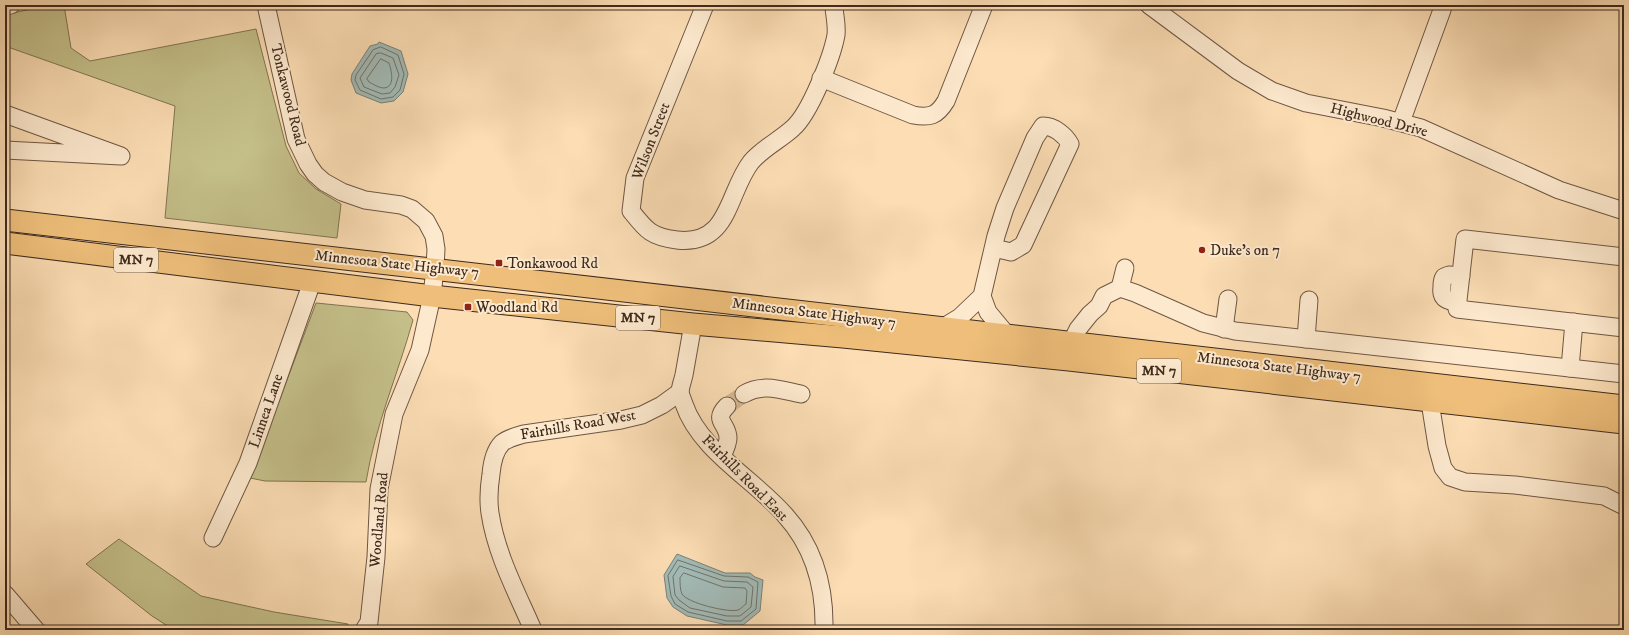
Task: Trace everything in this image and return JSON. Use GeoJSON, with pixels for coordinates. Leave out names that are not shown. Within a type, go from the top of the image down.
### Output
{"type":"FeatureCollection","features":[{"type":"Feature","properties":{"kind":"main road","name":"Minnesota State Highway 7"},"geometry":{"type":"LineString","coordinates":[[5,220],[435,268],[1624,406]]}},
{"type":"Feature","properties":{"kind":"main road","name":"Minnesota State Highway 7"},"geometry":{"type":"LineString","coordinates":[[5,243],[432,296],[693,324],[843,337],[1038,357],[1624,423]]}},
{"type":"Feature","properties":{"kind":"street"},"geometry":{"type":"LineString","coordinates":[[5,6],[11,5]]}},
{"type":"Feature","properties":{"kind":"street","name":"Tonkawood Road"},"geometry":{"type":"LineString","coordinates":[[266,5],[296,140],[308,164],[315,174],[324,182],[342,192],[365,200],[401,205],[420,215],[426,221],[434,236],[435,268],[432,296]]}},
{"type":"Feature","properties":{"kind":"street","name":"Wilson Street"},"geometry":{"type":"LineString","coordinates":[[706,5],[635,178],[631,210],[645,228],[660,238],[689,241],[699,239],[718,227],[728,211],[742,178],[751,162],[764,149],[794,128],[805,114],[833,48],[836,34],[834,8]]}},
{"type":"Feature","properties":{"kind":"street"},"geometry":{"type":"LineString","coordinates":[[821,78],[913,115],[923,117],[933,115],[941,110],[946,101],[984,5]]}},
{"type":"Feature","properties":{"kind":"street","name":"Highwood Drive"},"geometry":{"type":"LineString","coordinates":[[1148,5],[1238,71],[1272,91],[1306,103],[1401,122],[1421,128],[1558,190],[1624,211]]}},
{"type":"Feature","properties":{"kind":"street"},"geometry":{"type":"LineString","coordinates":[[1401,122],[1442,10]]}},
{"type":"Feature","properties":{"kind":"street"},"geometry":{"type":"LineString","coordinates":[[5,114],[121,156],[5,150]]}},
{"type":"Feature","properties":{"kind":"street"},"geometry":{"type":"LineString","coordinates":[[942,328],[960,317],[982,296],[996,236],[1005,208],[1035,138],[1043,126],[1056,130],[1067,138],[1070,144],[1023,245],[1011,252],[994,248]]}},
{"type":"Feature","properties":{"kind":"street"},"geometry":{"type":"LineString","coordinates":[[1624,257],[1465,239],[1457,309],[1624,328]]}},
{"type":"Feature","properties":{"kind":"street"},"geometry":{"type":"LineString","coordinates":[[1120,288],[1125,268]]}},
{"type":"Feature","properties":{"kind":"street","name":"Linnea Lane"},"geometry":{"type":"LineString","coordinates":[[213,538],[248,463],[312,282]]}},
{"type":"Feature","properties":{"kind":"street"},"geometry":{"type":"LineString","coordinates":[[1071,343],[1078,329],[1090,314],[1099,306],[1104,296],[1120,288],[1135,292],[1203,323],[1235,332],[1624,374]]}},
{"type":"Feature","properties":{"kind":"street","name":"Woodland Road"},"geometry":{"type":"LineString","coordinates":[[364,630],[369,622],[376,557],[380,482],[394,414],[420,350],[432,296]]}},
{"type":"Feature","properties":{"kind":"street"},"geometry":{"type":"LineString","coordinates":[[982,296],[988,312],[1007,335]]}},
{"type":"Feature","properties":{"kind":"street"},"geometry":{"type":"LineString","coordinates":[[1224,329],[1228,300]]}},
{"type":"Feature","properties":{"kind":"street"},"geometry":{"type":"LineString","coordinates":[[1306,339],[1309,300]]}},
{"type":"Feature","properties":{"kind":"street"},"geometry":{"type":"LineString","coordinates":[[1570,368],[1574,322]]}},
{"type":"Feature","properties":{"kind":"street","name":"Fairhills Road East"},"geometry":{"type":"LineString","coordinates":[[693,324],[680,392],[687,413],[698,431],[722,456],[786,515],[801,535],[812,557],[820,580],[825,612],[824,630]]}},
{"type":"Feature","properties":{"kind":"street"},"geometry":{"type":"LineString","coordinates":[[744,394],[750,390],[761,388],[801,394]]}},
{"type":"Feature","properties":{"kind":"street","name":"Fairhills Road West"},"geometry":{"type":"LineString","coordinates":[[533,630],[503,559],[495,536],[490,513],[489,489],[495,453],[502,443],[513,437],[524,434],[621,420],[642,415],[662,405],[680,392]]}},
{"type":"Feature","properties":{"kind":"street"},"geometry":{"type":"LineString","coordinates":[[1430,402],[1437,446],[1443,468],[1450,477],[1465,482],[1515,485],[1604,496],[1624,506]]}},
{"type":"Feature","properties":{"kind":"street"},"geometry":{"type":"LineString","coordinates":[[722,456],[728,437],[720,418],[720,414],[727,406]]}},
{"type":"Feature","properties":{"kind":"street"},"geometry":{"type":"LineString","coordinates":[[5,594],[36,630]]}},
{"type":"Feature","properties":{"kind":"shaded area"},"geometry":{"type":"Polygon","coordinates":[[[48,5],[64,5],[71,48],[90,61],[256,29],[286,146],[299,173],[316,189],[341,204],[337,238],[165,218],[175,106],[5,46],[5,15],[48,5]]]}},
{"type":"Feature","properties":{"kind":"shaded area"},"geometry":{"type":"Polygon","coordinates":[[[316,303],[407,312],[413,320],[381,420],[366,482],[265,481],[250,478],[316,303]]]}},
{"type":"Feature","properties":{"kind":"shaded area"},"geometry":{"type":"Polygon","coordinates":[[[119,539],[201,596],[274,612],[348,624],[345,630],[174,630],[152,616],[86,564],[119,539]]]}},
{"type":"Feature","properties":{"kind":"water"},"geometry":{"type":"Polygon","coordinates":[[[379,42],[401,51],[408,74],[403,92],[394,101],[381,103],[356,93],[351,80],[352,74],[370,46],[378,44],[379,42]]]}},
{"type":"Feature","properties":{"kind":"water"},"geometry":{"type":"Polygon","coordinates":[[[677,554],[725,573],[750,573],[763,580],[760,611],[743,625],[727,625],[687,616],[673,607],[667,598],[664,575],[677,554]]]}},
{"type":"Feature","properties":{"kind":"tunnel"},"geometry":{"type":"LineString","coordinates":[[727,406],[744,394]]}},
{"type":"Feature","properties":{"kind":"place","name":"Duke's on 7"},"geometry":{"type":"Point","coordinates":[1202,250]}},
{"type":"Feature","properties":{"kind":"place","name":"Tonkawood Rd"},"geometry":{"type":"Point","coordinates":[499,263]}},
{"type":"Feature","properties":{"kind":"place","name":"Woodland Rd"},"geometry":{"type":"Point","coordinates":[468,307]}}]}
